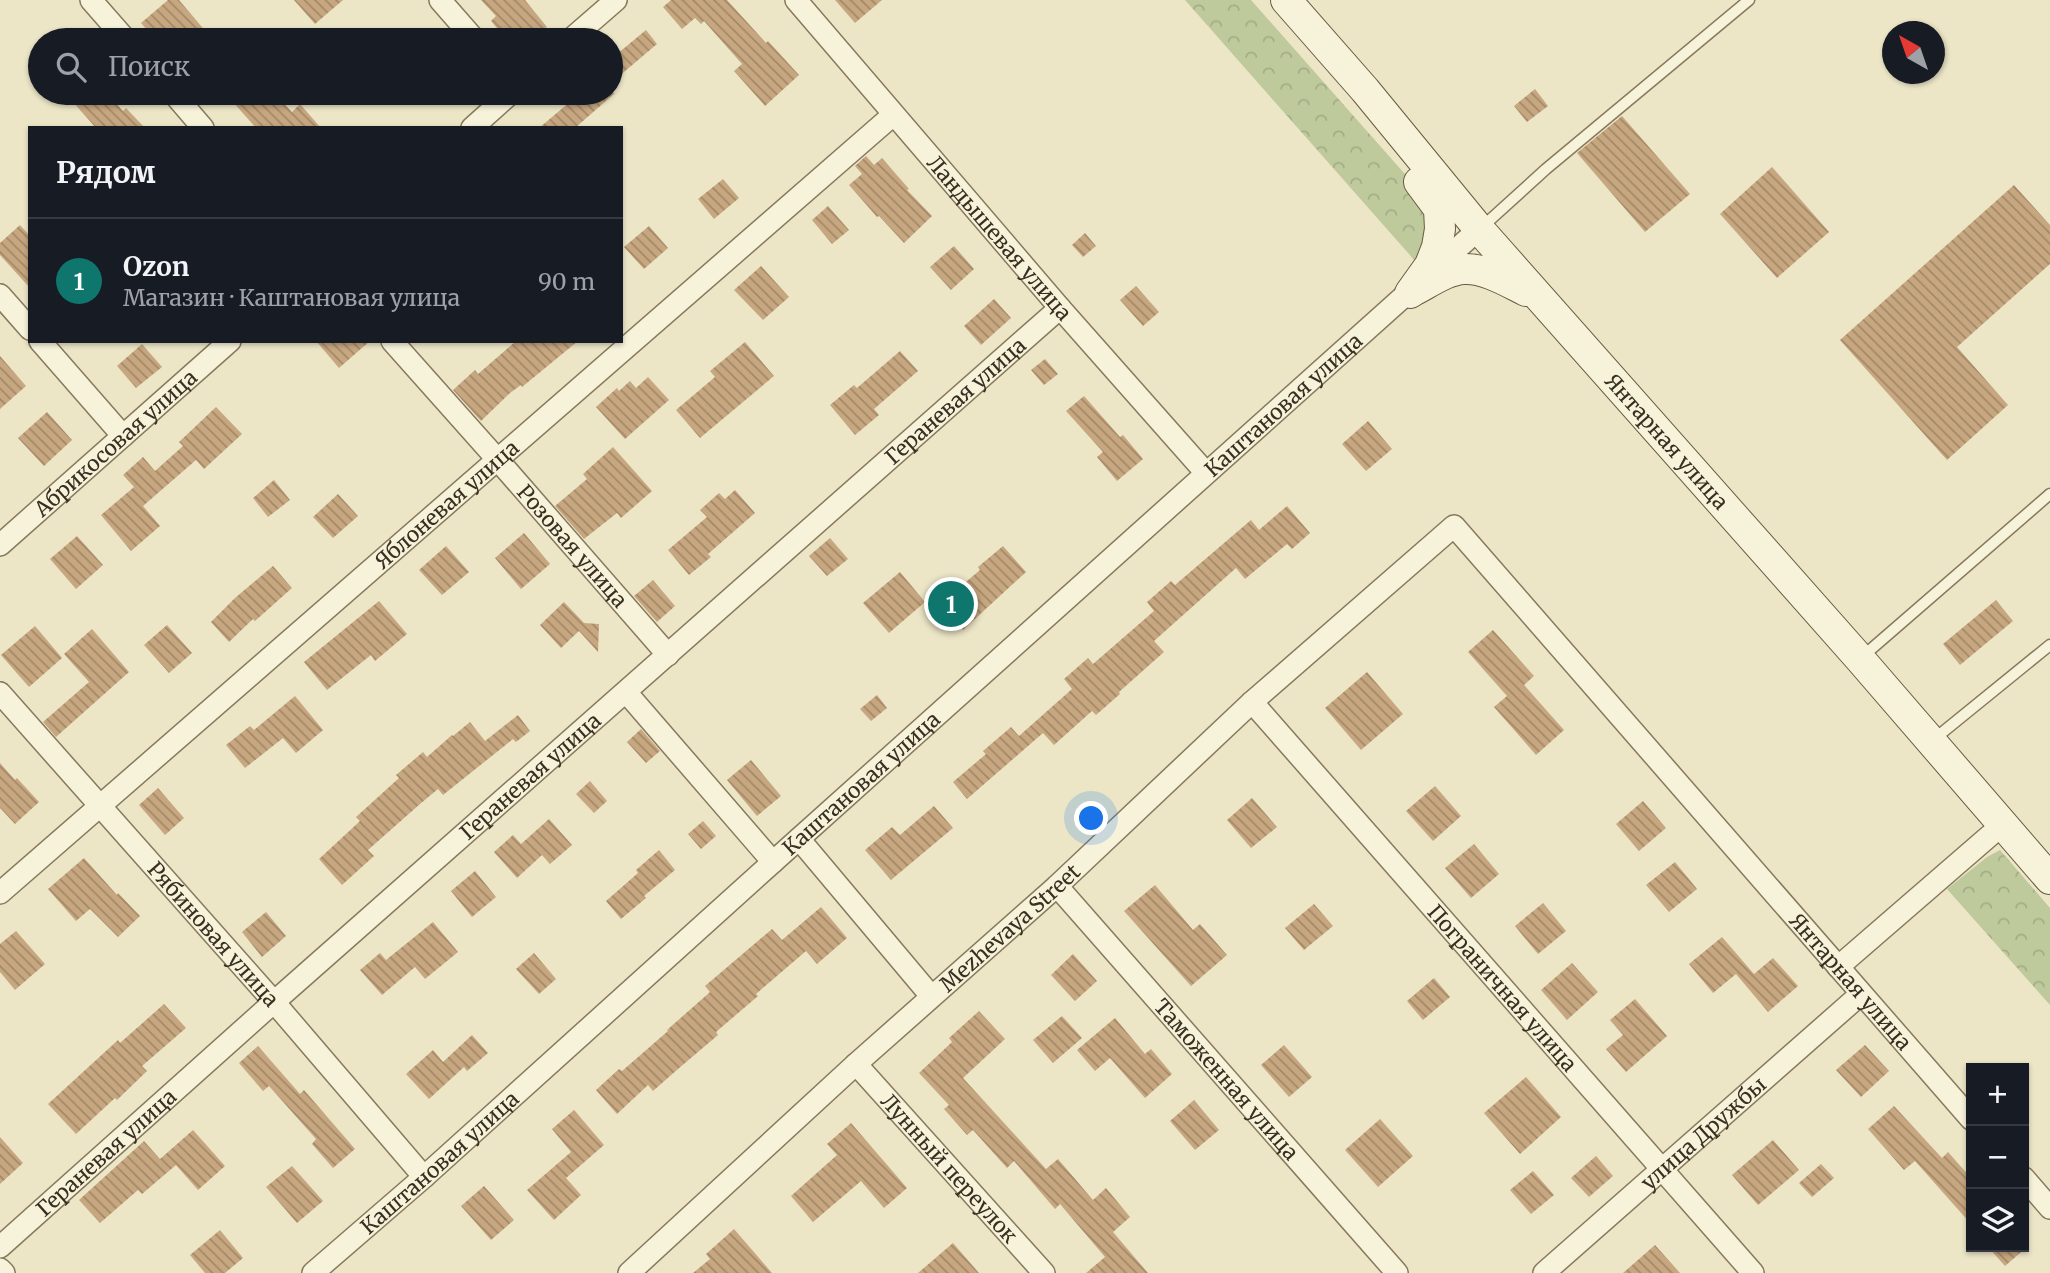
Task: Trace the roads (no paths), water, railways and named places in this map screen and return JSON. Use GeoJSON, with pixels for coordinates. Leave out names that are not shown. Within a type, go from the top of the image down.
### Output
{"type":"FeatureCollection","features":[{"type":"Feature","properties":{"kind":"street"},"geometry":{"type":"LineString","coordinates":[[91,0],[116,28]]}},
{"type":"Feature","properties":{"kind":"street"},"geometry":{"type":"LineString","coordinates":[[440,0],[464,28]]}},
{"type":"Feature","properties":{"kind":"street"},"geometry":{"type":"LineString","coordinates":[[584,28],[616,0]]}},
{"type":"Feature","properties":{"kind":"street","name":"Ландышевая улица"},"geometry":{"type":"LineString","coordinates":[[796,0],[1060,308],[1206,473]]}},
{"type":"Feature","properties":{"kind":"street","name":"Янтарная улица"},"geometry":{"type":"LineString","coordinates":[[1286,0],[1365,90],[1479,229],[1860,659],[2050,879]]}},
{"type":"Feature","properties":{"kind":"street"},"geometry":{"type":"LineString","coordinates":[[1365,90],[1397,149],[1439,209],[1437,247],[1430,264],[1410,293]]}},
{"type":"Feature","properties":{"kind":"street"},"geometry":{"type":"LineString","coordinates":[[184,105],[202,126]]}},
{"type":"Feature","properties":{"kind":"street"},"geometry":{"type":"LineString","coordinates":[[474,126],[498,105]]}},
{"type":"Feature","properties":{"kind":"street","name":"Яблоневая улица"},"geometry":{"type":"LineString","coordinates":[[0,893],[893,115]]}},
{"type":"Feature","properties":{"kind":"street","name":"Каштановая улица"},"geometry":{"type":"LineString","coordinates":[[313,1273],[424,1177],[1479,229]]}},
{"type":"Feature","properties":{"kind":"street"},"geometry":{"type":"LineString","coordinates":[[1410,293],[1443,275],[1464,269],[1488,273],[1541,300]]}},
{"type":"Feature","properties":{"kind":"street"},"geometry":{"type":"LineString","coordinates":[[0,295],[28,327]]}},
{"type":"Feature","properties":{"kind":"street","name":"Гераневая улица"},"geometry":{"type":"LineString","coordinates":[[0,1247],[1060,308]]}},
{"type":"Feature","properties":{"kind":"street"},"geometry":{"type":"LineString","coordinates":[[42,343],[123,436]]}},
{"type":"Feature","properties":{"kind":"street","name":"Абрикосовая улица"},"geometry":{"type":"LineString","coordinates":[[0,545],[228,343]]}},
{"type":"Feature","properties":{"kind":"street","name":"Розовая улица"},"geometry":{"type":"LineString","coordinates":[[395,343],[668,655]]}},
{"type":"Feature","properties":{"kind":"street","name":"Янтарная улица"},"geometry":{"type":"LineString","coordinates":[[1454,526],[1966,1113]]}},
{"type":"Feature","properties":{"kind":"street","name":"Mezhevaya Street"},"geometry":{"type":"LineString","coordinates":[[629,1273],[931,996],[1057,886],[1252,702],[1454,526]]}},
{"type":"Feature","properties":{"kind":"street"},"geometry":{"type":"LineString","coordinates":[[626,692],[773,862]]}},
{"type":"Feature","properties":{"kind":"street","name":"Рябиновая улица"},"geometry":{"type":"LineString","coordinates":[[0,693],[274,1002],[424,1177]]}},
{"type":"Feature","properties":{"kind":"street","name":"Пограничная улица"},"geometry":{"type":"LineString","coordinates":[[1252,702],[1753,1273]]}},
{"type":"Feature","properties":{"kind":"street"},"geometry":{"type":"LineString","coordinates":[[1838,967],[2003,825]]}},
{"type":"Feature","properties":{"kind":"street"},"geometry":{"type":"LineString","coordinates":[[799,839],[931,996]]}},
{"type":"Feature","properties":{"kind":"street","name":"Таможенная улица"},"geometry":{"type":"LineString","coordinates":[[1057,886],[1397,1273]]}},
{"type":"Feature","properties":{"kind":"street","name":"улица Дружбы"},"geometry":{"type":"LineString","coordinates":[[1544,1273],[1861,994]]}},
{"type":"Feature","properties":{"kind":"street","name":"Лунный переулок"},"geometry":{"type":"LineString","coordinates":[[856,1064],[1044,1273]]}},
{"type":"Feature","properties":{"kind":"street"},"geometry":{"type":"LineString","coordinates":[[2029,1184],[2050,1208]]}},
{"type":"Feature","properties":{"kind":"street"},"geometry":{"type":"LineString","coordinates":[[0,1269],[4,1273]]}},
{"type":"Feature","properties":{"kind":"lane"},"geometry":{"type":"LineString","coordinates":[[1479,229],[1546,169],[1749,0]]}},
{"type":"Feature","properties":{"kind":"lane"},"geometry":{"type":"LineString","coordinates":[[1860,659],[2050,494]]}},
{"type":"Feature","properties":{"kind":"lane"},"geometry":{"type":"LineString","coordinates":[[1931,742],[2050,645]]}},
{"type":"Feature","properties":{"kind":"place","name":"Ozon"},"geometry":{"type":"Point","coordinates":[951,604]}}]}
